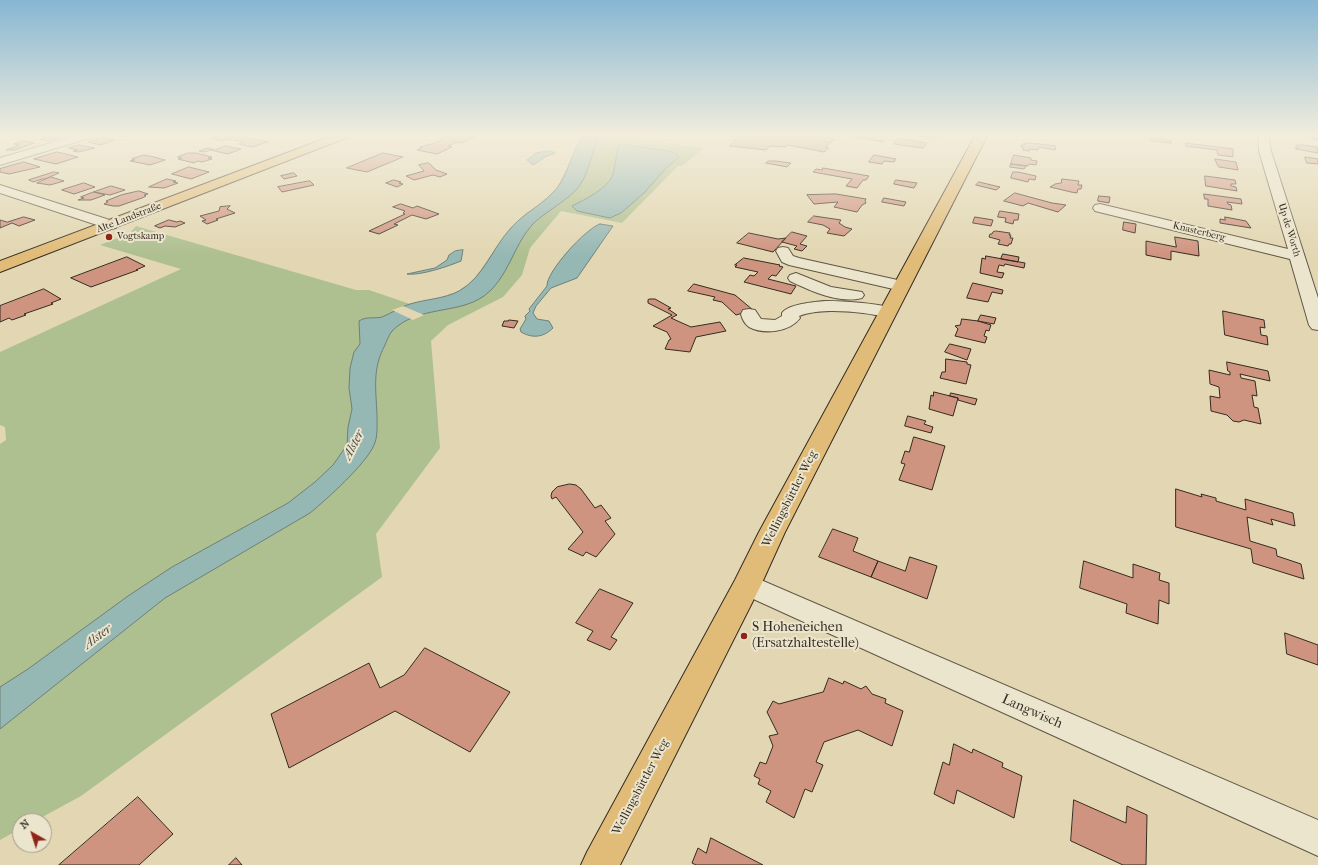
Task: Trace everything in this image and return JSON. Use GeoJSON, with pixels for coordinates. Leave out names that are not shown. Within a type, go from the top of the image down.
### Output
{"type":"FeatureCollection","features":[{"type":"Feature","properties":{"kind":"main road","name":"Alte Landstraße"},"geometry":{"type":"LineString","coordinates":[[0,267],[242,174]]}},
{"type":"Feature","properties":{"kind":"main road","name":"Wellingsbüttler Weg"},"geometry":{"type":"LineString","coordinates":[[600,865],[747,585],[772,532],[961,174]]}},
{"type":"Feature","properties":{"kind":"street","name":"Up de Worth"},"geometry":{"type":"LineString","coordinates":[[1272,174],[1318,325]]}},
{"type":"Feature","properties":{"kind":"street"},"geometry":{"type":"LineString","coordinates":[[0,189],[111,225]]}},
{"type":"Feature","properties":{"kind":"street","name":"Knasterberg"},"geometry":{"type":"LineString","coordinates":[[1100,208],[1297,256]]}},
{"type":"Feature","properties":{"kind":"street"},"geometry":{"type":"LineString","coordinates":[[783,251],[787,259],[794,262],[895,299]]}},
{"type":"Feature","properties":{"kind":"street"},"geometry":{"type":"LineString","coordinates":[[796,278],[815,288],[831,293],[895,299]]}},
{"type":"Feature","properties":{"kind":"street"},"geometry":{"type":"LineString","coordinates":[[749,314],[751,320],[755,323],[774,326],[787,322],[791,318],[790,313],[801,309],[816,307],[859,307],[895,299]]}},
{"type":"Feature","properties":{"kind":"street","name":"Langwisch"},"geometry":{"type":"LineString","coordinates":[[747,585],[1318,838]]}},
{"type":"Feature","properties":{"kind":"green space"},"geometry":{"type":"Polygon","coordinates":[[[564,174],[613,174],[604,187],[580,202],[600,215],[610,218],[621,213],[644,193],[659,174],[670,174],[622,223],[561,211],[530,248],[522,275],[503,297],[448,325],[431,341],[440,448],[376,534],[382,577],[81,796],[50,813],[12,813],[12,833],[0,840],[0,444],[6,440],[5,427],[0,425],[0,352],[181,269],[100,245],[130,233],[136,226],[356,290],[369,290],[410,304],[439,298],[459,291],[473,281],[510,228],[526,213],[540,204],[557,188],[564,174]]]}},
{"type":"Feature","properties":{"kind":"water","name":"Alster"},"geometry":{"type":"Polygon","coordinates":[[[585,174],[580,185],[571,195],[537,220],[525,233],[505,272],[492,289],[484,296],[473,302],[414,317],[402,323],[392,331],[381,354],[376,371],[377,434],[375,442],[370,453],[345,481],[310,513],[165,598],[0,729],[0,687],[28,669],[128,596],[172,567],[288,503],[315,482],[333,465],[347,445],[348,427],[352,409],[349,388],[350,368],[354,352],[360,344],[359,321],[382,317],[416,302],[447,296],[468,285],[475,278],[498,244],[511,228],[552,194],[565,175],[585,174]]]}},
{"type":"Feature","properties":{"kind":"water"},"geometry":{"type":"Polygon","coordinates":[[[613,174],[660,174],[644,193],[621,213],[610,218],[577,211],[572,206],[596,193],[611,179],[613,174]]]}},
{"type":"Feature","properties":{"kind":"water"},"geometry":{"type":"Polygon","coordinates":[[[600,224],[613,226],[577,278],[551,288],[536,306],[533,313],[537,319],[549,321],[553,328],[550,331],[538,336],[530,336],[521,332],[520,329],[526,319],[525,316],[547,286],[548,279],[560,261],[586,233],[600,224]]]}},
{"type":"Feature","properties":{"kind":"water"},"geometry":{"type":"Polygon","coordinates":[[[463,250],[461,261],[419,274],[407,274],[435,268],[447,260],[449,255],[455,251],[463,250]]]}},
{"type":"Feature","properties":{"kind":"pier"},"geometry":{"type":"Polygon","coordinates":[[[403,306],[424,315],[413,320],[392,310],[403,306]]]}},
{"type":"Feature","properties":{"kind":"building"},"geometry":{"type":"Polygon","coordinates":[[[47,174],[56,174],[33,182],[29,180],[47,174]]]}},
{"type":"Feature","properties":{"kind":"building"},"geometry":{"type":"Polygon","coordinates":[[[173,174],[203,174],[191,179],[173,174]]]}},
{"type":"Feature","properties":{"kind":"building"},"geometry":{"type":"Polygon","coordinates":[[[295,174],[297,176],[284,179],[281,176],[295,174]]]}},
{"type":"Feature","properties":{"kind":"building"},"geometry":{"type":"Polygon","coordinates":[[[412,174],[446,174],[440,177],[433,175],[414,180],[406,176],[412,174]]]}},
{"type":"Feature","properties":{"kind":"building"},"geometry":{"type":"Polygon","coordinates":[[[826,174],[860,174],[869,176],[866,180],[863,180],[857,188],[846,186],[852,179],[826,174]]]}},
{"type":"Feature","properties":{"kind":"building"},"geometry":{"type":"Polygon","coordinates":[[[1012,174],[1036,176],[1035,180],[1029,179],[1028,182],[1011,178],[1012,174]]]}},
{"type":"Feature","properties":{"kind":"building"},"geometry":{"type":"Polygon","coordinates":[[[1205,176],[1235,180],[1236,184],[1231,184],[1231,186],[1236,187],[1237,191],[1206,186],[1205,176]]]}},
{"type":"Feature","properties":{"kind":"building"},"geometry":{"type":"Polygon","coordinates":[[[51,177],[64,181],[50,185],[37,183],[51,177]]]}},
{"type":"Feature","properties":{"kind":"building"},"geometry":{"type":"Polygon","coordinates":[[[167,179],[178,183],[164,188],[149,187],[167,179]]]}},
{"type":"Feature","properties":{"kind":"building"},"geometry":{"type":"Polygon","coordinates":[[[1062,179],[1079,181],[1078,185],[1082,185],[1081,189],[1078,189],[1077,193],[1050,187],[1061,183],[1062,179]]]}},
{"type":"Feature","properties":{"kind":"building"},"geometry":{"type":"Polygon","coordinates":[[[394,180],[403,184],[397,187],[386,183],[394,180]]]}},
{"type":"Feature","properties":{"kind":"building"},"geometry":{"type":"Polygon","coordinates":[[[896,180],[917,183],[914,188],[894,184],[896,180]]]}},
{"type":"Feature","properties":{"kind":"building"},"geometry":{"type":"Polygon","coordinates":[[[310,181],[314,185],[282,192],[278,187],[310,181]]]}},
{"type":"Feature","properties":{"kind":"building"},"geometry":{"type":"Polygon","coordinates":[[[979,182],[1000,187],[996,190],[976,185],[979,182]]]}},
{"type":"Feature","properties":{"kind":"building"},"geometry":{"type":"Polygon","coordinates":[[[84,183],[95,187],[74,194],[62,190],[84,183]]]}},
{"type":"Feature","properties":{"kind":"building"},"geometry":{"type":"Polygon","coordinates":[[[111,186],[125,190],[110,195],[94,192],[111,186]]]}},
{"type":"Feature","properties":{"kind":"building"},"geometry":{"type":"Polygon","coordinates":[[[139,191],[148,194],[144,195],[146,196],[142,198],[119,206],[104,204],[108,202],[106,201],[121,195],[139,191]]]}},
{"type":"Feature","properties":{"kind":"building"},"geometry":{"type":"Polygon","coordinates":[[[94,192],[105,195],[91,200],[78,200],[84,198],[81,197],[94,192]]]}},
{"type":"Feature","properties":{"kind":"building"},"geometry":{"type":"Polygon","coordinates":[[[1015,193],[1052,203],[1066,205],[1058,212],[1028,203],[1023,206],[1004,201],[1015,193]]]}},
{"type":"Feature","properties":{"kind":"building"},"geometry":{"type":"Polygon","coordinates":[[[836,194],[866,199],[866,203],[862,205],[857,212],[834,207],[838,202],[814,204],[807,195],[836,194]]]}},
{"type":"Feature","properties":{"kind":"building"},"geometry":{"type":"Polygon","coordinates":[[[1204,194],[1241,199],[1242,204],[1227,202],[1231,205],[1232,210],[1208,206],[1208,199],[1205,199],[1204,194]]]}},
{"type":"Feature","properties":{"kind":"building"},"geometry":{"type":"Polygon","coordinates":[[[1099,196],[1110,197],[1109,203],[1098,201],[1099,196]]]}},
{"type":"Feature","properties":{"kind":"building"},"geometry":{"type":"Polygon","coordinates":[[[884,198],[906,202],[904,206],[882,202],[884,198]]]}},
{"type":"Feature","properties":{"kind":"building"},"geometry":{"type":"Polygon","coordinates":[[[401,204],[413,208],[417,206],[439,214],[426,219],[412,215],[394,224],[398,225],[379,234],[369,231],[405,214],[403,213],[405,211],[393,207],[401,204]]]}},
{"type":"Feature","properties":{"kind":"building"},"geometry":{"type":"Polygon","coordinates":[[[230,206],[227,209],[235,213],[216,219],[218,220],[207,224],[202,221],[206,220],[200,216],[219,211],[220,207],[230,206]]]}},
{"type":"Feature","properties":{"kind":"building"},"geometry":{"type":"Polygon","coordinates":[[[1000,211],[1019,214],[1018,220],[1014,220],[1013,224],[1005,222],[1006,218],[998,217],[1000,211]]]}},
{"type":"Feature","properties":{"kind":"building"},"geometry":{"type":"Polygon","coordinates":[[[814,216],[841,220],[839,223],[852,229],[844,236],[827,233],[830,229],[823,225],[808,222],[814,216]]]}},
{"type":"Feature","properties":{"kind":"building"},"geometry":{"type":"Polygon","coordinates":[[[24,217],[35,220],[19,226],[12,223],[0,228],[0,220],[7,222],[24,217]]]}},
{"type":"Feature","properties":{"kind":"building"},"geometry":{"type":"Polygon","coordinates":[[[975,217],[993,220],[991,226],[973,223],[975,217]]]}},
{"type":"Feature","properties":{"kind":"building"},"geometry":{"type":"Polygon","coordinates":[[[1225,217],[1246,221],[1251,228],[1220,223],[1220,219],[1225,220],[1225,217]]]}},
{"type":"Feature","properties":{"kind":"building"},"geometry":{"type":"Polygon","coordinates":[[[169,220],[185,223],[175,227],[165,226],[160,228],[155,226],[169,220]]]}},
{"type":"Feature","properties":{"kind":"building"},"geometry":{"type":"Polygon","coordinates":[[[1124,222],[1136,224],[1135,233],[1123,230],[1124,222]]]}},
{"type":"Feature","properties":{"kind":"building"},"geometry":{"type":"Polygon","coordinates":[[[996,231],[1010,233],[1010,238],[1013,238],[1011,244],[1008,246],[998,244],[1000,240],[989,237],[990,234],[996,231]]]}},
{"type":"Feature","properties":{"kind":"building"},"geometry":{"type":"Polygon","coordinates":[[[792,232],[807,236],[800,244],[807,246],[802,251],[794,249],[797,246],[782,242],[792,232]]]}},
{"type":"Feature","properties":{"kind":"building"},"geometry":{"type":"Polygon","coordinates":[[[749,233],[778,239],[786,238],[773,252],[737,243],[749,233]]]}},
{"type":"Feature","properties":{"kind":"building"},"geometry":{"type":"Polygon","coordinates":[[[1175,237],[1198,241],[1199,256],[1171,251],[1171,260],[1146,255],[1146,241],[1176,247],[1175,237]]]}},
{"type":"Feature","properties":{"kind":"building"},"geometry":{"type":"Polygon","coordinates":[[[1003,254],[1019,257],[1018,262],[1001,259],[1003,254]]]}},
{"type":"Feature","properties":{"kind":"building"},"geometry":{"type":"Polygon","coordinates":[[[986,256],[1025,263],[1024,268],[1005,264],[1004,266],[999,265],[997,272],[1004,273],[1002,278],[980,273],[982,258],[985,259],[986,256]]]}},
{"type":"Feature","properties":{"kind":"building"},"geometry":{"type":"Polygon","coordinates":[[[127,257],[145,266],[91,287],[71,278],[127,257]]]}},
{"type":"Feature","properties":{"kind":"building"},"geometry":{"type":"Polygon","coordinates":[[[744,258],[780,265],[779,266],[783,267],[776,276],[772,275],[768,279],[796,286],[791,294],[744,282],[750,275],[754,276],[758,272],[735,267],[737,265],[735,265],[744,258]]]}},
{"type":"Feature","properties":{"kind":"building"},"geometry":{"type":"Polygon","coordinates":[[[973,283],[1003,290],[1002,294],[992,292],[988,302],[967,298],[973,283]]]}},
{"type":"Feature","properties":{"kind":"building"},"geometry":{"type":"Polygon","coordinates":[[[694,284],[735,295],[753,310],[736,315],[722,302],[713,300],[715,297],[688,291],[694,284]]]}},
{"type":"Feature","properties":{"kind":"building"},"geometry":{"type":"Polygon","coordinates":[[[44,289],[61,299],[51,303],[53,304],[24,314],[26,315],[12,320],[9,318],[0,322],[0,306],[44,289]]]}},
{"type":"Feature","properties":{"kind":"building"},"geometry":{"type":"Polygon","coordinates":[[[655,299],[671,308],[668,309],[677,315],[671,318],[691,327],[720,322],[726,331],[696,337],[690,352],[665,349],[669,340],[671,339],[667,332],[653,326],[672,315],[648,303],[648,300],[655,299]]]}},
{"type":"Feature","properties":{"kind":"building"},"geometry":{"type":"Polygon","coordinates":[[[1223,311],[1264,320],[1265,328],[1260,327],[1261,335],[1267,336],[1268,345],[1225,335],[1223,311]]]}},
{"type":"Feature","properties":{"kind":"building"},"geometry":{"type":"Polygon","coordinates":[[[981,315],[996,318],[994,324],[978,321],[981,315]]]}},
{"type":"Feature","properties":{"kind":"building"},"geometry":{"type":"Polygon","coordinates":[[[962,319],[978,321],[991,325],[989,331],[986,330],[984,336],[987,337],[985,343],[955,336],[958,329],[955,326],[960,325],[962,319]]]}},
{"type":"Feature","properties":{"kind":"building"},"geometry":{"type":"Polygon","coordinates":[[[504,321],[518,321],[514,328],[502,326],[504,321]]]}},
{"type":"Feature","properties":{"kind":"building"},"geometry":{"type":"Polygon","coordinates":[[[950,344],[971,349],[967,360],[945,352],[950,344]]]}},
{"type":"Feature","properties":{"kind":"building"},"geometry":{"type":"Polygon","coordinates":[[[946,359],[967,362],[967,364],[971,365],[966,384],[940,378],[942,372],[945,372],[946,359]]]}},
{"type":"Feature","properties":{"kind":"building"},"geometry":{"type":"Polygon","coordinates":[[[1227,362],[1268,371],[1270,381],[1240,374],[1241,378],[1255,381],[1257,396],[1252,395],[1254,407],[1258,408],[1261,424],[1244,420],[1239,422],[1233,421],[1227,415],[1211,411],[1210,396],[1220,398],[1219,387],[1210,384],[1209,370],[1230,375],[1227,362]]]}},
{"type":"Feature","properties":{"kind":"building"},"geometry":{"type":"Polygon","coordinates":[[[934,392],[958,398],[953,416],[929,409],[931,395],[933,396],[934,392]]]}},
{"type":"Feature","properties":{"kind":"building"},"geometry":{"type":"Polygon","coordinates":[[[951,393],[977,399],[975,405],[950,396],[951,393]]]}},
{"type":"Feature","properties":{"kind":"building"},"geometry":{"type":"Polygon","coordinates":[[[908,416],[926,421],[924,424],[933,427],[931,433],[905,426],[908,416]]]}},
{"type":"Feature","properties":{"kind":"building"},"geometry":{"type":"Polygon","coordinates":[[[914,437],[945,446],[932,490],[899,480],[905,464],[901,463],[905,451],[909,452],[914,437]]]}},
{"type":"Feature","properties":{"kind":"building"},"geometry":{"type":"Polygon","coordinates":[[[570,484],[576,485],[581,489],[595,508],[601,505],[611,518],[605,521],[615,534],[596,557],[586,552],[583,556],[568,549],[583,532],[556,497],[552,499],[551,496],[552,492],[557,487],[570,484]]]}},
{"type":"Feature","properties":{"kind":"building"},"geometry":{"type":"Polygon","coordinates":[[[1176,489],[1202,497],[1201,494],[1216,498],[1216,501],[1246,510],[1245,499],[1293,513],[1295,526],[1271,519],[1273,525],[1247,517],[1250,541],[1276,549],[1277,556],[1301,564],[1304,579],[1253,563],[1251,549],[1176,527],[1176,489]]]}},
{"type":"Feature","properties":{"kind":"building"},"geometry":{"type":"Polygon","coordinates":[[[833,529],[858,538],[853,551],[878,561],[871,577],[819,557],[833,529]]]}},
{"type":"Feature","properties":{"kind":"building"},"geometry":{"type":"Polygon","coordinates":[[[910,557],[937,566],[927,599],[871,577],[878,561],[905,571],[910,557]]]}},
{"type":"Feature","properties":{"kind":"building"},"geometry":{"type":"Polygon","coordinates":[[[1084,561],[1133,578],[1133,564],[1160,573],[1159,580],[1169,583],[1169,604],[1159,600],[1158,624],[1126,613],[1127,604],[1080,588],[1084,561]]]}},
{"type":"Feature","properties":{"kind":"building"},"geometry":{"type":"Polygon","coordinates":[[[600,589],[633,603],[611,637],[617,640],[610,650],[587,640],[593,631],[576,623],[600,589]]]}},
{"type":"Feature","properties":{"kind":"building"},"geometry":{"type":"Polygon","coordinates":[[[1285,633],[1318,645],[1318,665],[1287,654],[1285,633]]]}},
{"type":"Feature","properties":{"kind":"building"},"geometry":{"type":"Polygon","coordinates":[[[425,648],[510,692],[470,752],[395,711],[289,768],[271,714],[369,663],[380,688],[404,675],[425,648]]]}},
{"type":"Feature","properties":{"kind":"building"},"geometry":{"type":"Polygon","coordinates":[[[829,678],[843,684],[844,681],[861,689],[866,686],[872,694],[886,699],[885,703],[903,711],[892,746],[858,730],[824,742],[816,762],[823,765],[812,792],[805,789],[794,818],[766,802],[771,791],[758,784],[760,779],[754,776],[760,762],[766,764],[773,746],[769,736],[778,734],[767,712],[773,701],[779,704],[823,692],[829,678]]]}},
{"type":"Feature","properties":{"kind":"building"},"geometry":{"type":"Polygon","coordinates":[[[954,744],[972,753],[973,749],[1003,763],[1002,767],[1022,776],[1014,818],[957,790],[954,804],[934,794],[943,762],[949,765],[954,744]]]}},
{"type":"Feature","properties":{"kind":"building"},"geometry":{"type":"Polygon","coordinates":[[[138,797],[173,834],[139,865],[59,865],[138,797]]]}},
{"type":"Feature","properties":{"kind":"building"},"geometry":{"type":"Polygon","coordinates":[[[1074,800],[1126,823],[1127,806],[1147,815],[1146,865],[1123,865],[1071,841],[1074,800]]]}},
{"type":"Feature","properties":{"kind":"building"},"geometry":{"type":"Polygon","coordinates":[[[711,838],[763,865],[696,865],[692,863],[698,848],[706,853],[711,838]]]}},
{"type":"Feature","properties":{"kind":"building"},"geometry":{"type":"Polygon","coordinates":[[[236,858],[242,865],[229,865],[236,858]]]}},
{"type":"Feature","properties":{"kind":"place","name":"Vogtskamp"},"geometry":{"type":"Point","coordinates":[109,237]}},
{"type":"Feature","properties":{"kind":"place","name":"S Hoheneichen (Ersatzhaltestelle)"},"geometry":{"type":"Point","coordinates":[744,636]}}]}
